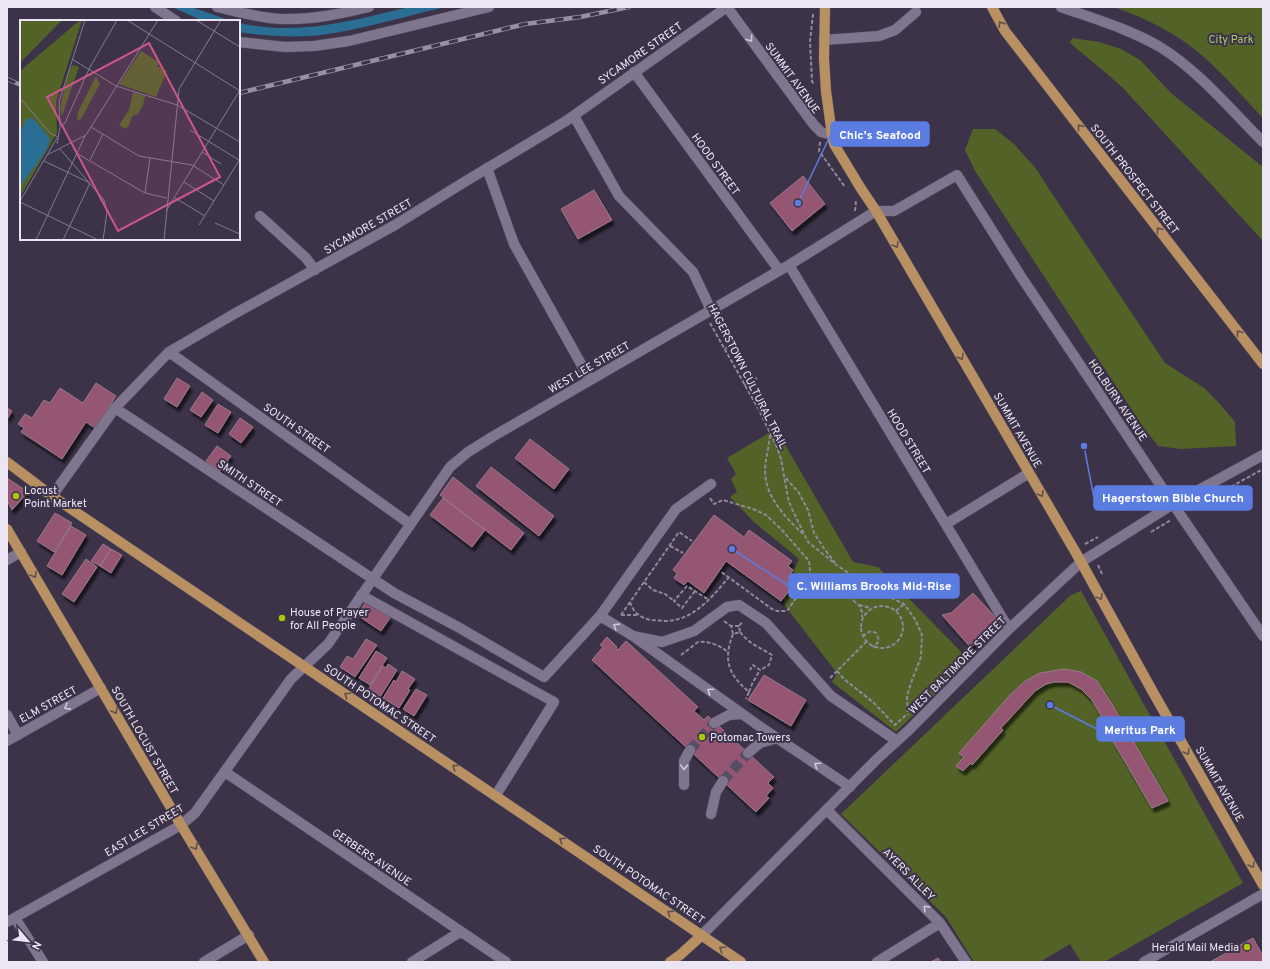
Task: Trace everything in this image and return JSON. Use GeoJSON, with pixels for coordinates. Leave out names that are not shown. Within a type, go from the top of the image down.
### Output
{"type":"FeatureCollection","features":[{"type":"Feature","properties":{"kind":"main road","name":"SUMMIT AVENUE"},"geometry":{"type":"LineString","coordinates":[[825,7],[824,40],[826,91],[834,144],[876,211],[1081,562],[1263,885]]}},
{"type":"Feature","properties":{"kind":"main road","name":"SOUTH PROSPECT STREET"},"geometry":{"type":"LineString","coordinates":[[992,7],[1005,31],[1263,364]]}},
{"type":"Feature","properties":{"kind":"main road","name":"SOUTH POTOMAC STREET"},"geometry":{"type":"LineString","coordinates":[[7,462],[52,496],[741,962]]}},
{"type":"Feature","properties":{"kind":"main road","name":"SOUTH LOCUST STREET"},"geometry":{"type":"LineString","coordinates":[[7,530],[181,825],[264,962]]}},
{"type":"Feature","properties":{"kind":"main road"},"geometry":{"type":"LineString","coordinates":[[670,962],[702,935]]}},
{"type":"Feature","properties":{"kind":"street"},"geometry":{"type":"LineString","coordinates":[[155,7],[174,20]]}},
{"type":"Feature","properties":{"kind":"street"},"geometry":{"type":"LineString","coordinates":[[217,7],[250,15],[280,19],[319,18],[349,9],[369,7]]}},
{"type":"Feature","properties":{"kind":"street"},"geometry":{"type":"LineString","coordinates":[[240,42],[285,47],[314,46],[349,41],[489,7]]}},
{"type":"Feature","properties":{"kind":"street","name":"SYCAMORE STREET"},"geometry":{"type":"LineString","coordinates":[[52,496],[115,408],[169,352],[234,314],[395,226],[487,168],[574,116],[727,7]]}},
{"type":"Feature","properties":{"kind":"street","name":"SUMMIT AVENUE"},"geometry":{"type":"LineString","coordinates":[[727,7],[814,125],[821,132]]}},
{"type":"Feature","properties":{"kind":"street"},"geometry":{"type":"LineString","coordinates":[[1061,7],[1125,30],[1160,47],[1192,71],[1263,142]]}},
{"type":"Feature","properties":{"kind":"street"},"geometry":{"type":"LineString","coordinates":[[824,40],[879,36],[895,30],[916,12]]}},
{"type":"Feature","properties":{"kind":"street","name":"HOOD STREET"},"geometry":{"type":"LineString","coordinates":[[634,72],[780,270]]}},
{"type":"Feature","properties":{"kind":"street"},"geometry":{"type":"LineString","coordinates":[[574,116],[619,196],[693,272],[708,312]]}},
{"type":"Feature","properties":{"kind":"street"},"geometry":{"type":"LineString","coordinates":[[821,132],[832,135]]}},
{"type":"Feature","properties":{"kind":"street"},"geometry":{"type":"LineString","coordinates":[[487,168],[514,244],[590,380]]}},
{"type":"Feature","properties":{"kind":"street","name":"WEST LEE STREET"},"geometry":{"type":"LineString","coordinates":[[304,666],[328,644],[372,578],[450,467],[462,457],[492,437],[789,265],[876,211],[894,211],[957,175]]}},
{"type":"Feature","properties":{"kind":"street","name":"HOLBURN AVENUE"},"geometry":{"type":"LineString","coordinates":[[957,175],[1020,275],[1263,636]]}},
{"type":"Feature","properties":{"kind":"street"},"geometry":{"type":"LineString","coordinates":[[260,216],[306,258],[315,270]]}},
{"type":"Feature","properties":{"kind":"street","name":"HOOD STREET"},"geometry":{"type":"LineString","coordinates":[[789,265],[1009,629]]}},
{"type":"Feature","properties":{"kind":"street","name":"SOUTH STREET"},"geometry":{"type":"LineString","coordinates":[[169,352],[410,524]]}},
{"type":"Feature","properties":{"kind":"street","name":"SMITH STREET"},"geometry":{"type":"LineString","coordinates":[[115,408],[394,593],[458,627],[544,677],[600,616]]}},
{"type":"Feature","properties":{"kind":"street","name":"WEST BALTIMORE STREET"},"geometry":{"type":"LineString","coordinates":[[702,935],[877,758],[909,730],[1009,629],[1081,562],[1173,504],[1263,455]]}},
{"type":"Feature","properties":{"kind":"street"},"geometry":{"type":"LineString","coordinates":[[946,524],[1029,474]]}},
{"type":"Feature","properties":{"kind":"street"},"geometry":{"type":"LineString","coordinates":[[707,486],[676,509],[600,616],[633,636],[742,714],[850,787]]}},
{"type":"Feature","properties":{"kind":"street"},"geometry":{"type":"LineString","coordinates":[[7,560],[20,552]]}},
{"type":"Feature","properties":{"kind":"street"},"geometry":{"type":"LineString","coordinates":[[361,595],[554,702],[496,795]]}},
{"type":"Feature","properties":{"kind":"street"},"geometry":{"type":"LineString","coordinates":[[633,636],[662,642],[694,631],[727,607],[738,605],[766,623],[831,696],[897,741]]}},
{"type":"Feature","properties":{"kind":"street","name":"EAST LEE STREET"},"geometry":{"type":"LineString","coordinates":[[11,920],[181,825],[195,813],[291,679],[304,666]]}},
{"type":"Feature","properties":{"kind":"street","name":"ELM STREET"},"geometry":{"type":"LineString","coordinates":[[7,741],[101,688]]}},
{"type":"Feature","properties":{"kind":"street"},"geometry":{"type":"LineString","coordinates":[[714,723],[729,715],[742,714]]}},
{"type":"Feature","properties":{"kind":"street"},"geometry":{"type":"LineString","coordinates":[[7,715],[18,735]]}},
{"type":"Feature","properties":{"kind":"street"},"geometry":{"type":"LineString","coordinates":[[748,753],[760,743],[777,738]]}},
{"type":"Feature","properties":{"kind":"street"},"geometry":{"type":"LineString","coordinates":[[684,785],[684,761],[690,750]]}},
{"type":"Feature","properties":{"kind":"street","name":"GERBERS AVENUE"},"geometry":{"type":"LineString","coordinates":[[225,772],[506,962]]}},
{"type":"Feature","properties":{"kind":"street"},"geometry":{"type":"LineString","coordinates":[[712,814],[716,792],[723,781]]}},
{"type":"Feature","properties":{"kind":"street","name":"AYERS ALLEY"},"geometry":{"type":"LineString","coordinates":[[827,810],[940,923],[966,962]]}},
{"type":"Feature","properties":{"kind":"street"},"geometry":{"type":"LineString","coordinates":[[1144,962],[1263,894]]}},
{"type":"Feature","properties":{"kind":"street"},"geometry":{"type":"LineString","coordinates":[[11,920],[43,962]]}},
{"type":"Feature","properties":{"kind":"street"},"geometry":{"type":"LineString","coordinates":[[877,962],[940,923]]}},
{"type":"Feature","properties":{"kind":"street"},"geometry":{"type":"LineString","coordinates":[[412,962],[460,932]]}},
{"type":"Feature","properties":{"kind":"street"},"geometry":{"type":"LineString","coordinates":[[204,962],[249,935]]}},
{"type":"Feature","properties":{"kind":"path"},"geometry":{"type":"LineString","coordinates":[[814,12],[812,17],[810,41],[812,81],[815,87]]}},
{"type":"Feature","properties":{"kind":"path"},"geometry":{"type":"LineString","coordinates":[[821,132],[819,151],[847,189]]}},
{"type":"Feature","properties":{"kind":"path"},"geometry":{"type":"LineString","coordinates":[[852,195],[856,201],[856,210],[853,214]]}},
{"type":"Feature","properties":{"kind":"path","name":"HAGERSTOWN CULTURAL TRAIL"},"geometry":{"type":"LineString","coordinates":[[708,312],[725,349],[770,433],[781,458],[788,498],[805,536],[812,546],[852,576],[884,595],[894,598],[904,604],[919,627],[922,635],[922,657],[907,696],[909,730]]}},
{"type":"Feature","properties":{"kind":"path"},"geometry":{"type":"LineString","coordinates":[[725,349],[737,342]]}},
{"type":"Feature","properties":{"kind":"path"},"geometry":{"type":"LineString","coordinates":[[744,385],[756,378]]}},
{"type":"Feature","properties":{"kind":"path"},"geometry":{"type":"LineString","coordinates":[[770,433],[765,472],[768,488],[775,503],[790,522],[805,536]]}},
{"type":"Feature","properties":{"kind":"path"},"geometry":{"type":"LineString","coordinates":[[785,478],[799,493],[808,510],[814,533],[838,566]]}},
{"type":"Feature","properties":{"kind":"path"},"geometry":{"type":"LineString","coordinates":[[707,486],[714,504],[723,500],[753,509],[766,515],[782,530],[809,561],[811,580]]}},
{"type":"Feature","properties":{"kind":"path"},"geometry":{"type":"LineString","coordinates":[[692,541],[679,532],[620,615],[638,615],[647,619],[668,621],[684,618],[706,604],[728,577]]}},
{"type":"Feature","properties":{"kind":"path"},"geometry":{"type":"LineString","coordinates":[[669,546],[683,554]]}},
{"type":"Feature","properties":{"kind":"path"},"geometry":{"type":"LineString","coordinates":[[720,571],[772,609],[777,611],[787,611],[806,584],[811,580]]}},
{"type":"Feature","properties":{"kind":"path"},"geometry":{"type":"LineString","coordinates":[[842,588],[852,576]]}},
{"type":"Feature","properties":{"kind":"path"},"geometry":{"type":"LineString","coordinates":[[788,577],[832,582],[842,588],[845,594],[859,605],[872,608]]}},
{"type":"Feature","properties":{"kind":"path"},"geometry":{"type":"LineString","coordinates":[[644,582],[653,590],[665,594],[682,608],[695,591]]}},
{"type":"Feature","properties":{"kind":"path"},"geometry":{"type":"LineString","coordinates":[[674,601],[687,586],[708,600]]}},
{"type":"Feature","properties":{"kind":"path"},"geometry":{"type":"LineString","coordinates":[[630,602],[638,615]]}},
{"type":"Feature","properties":{"kind":"path"},"geometry":{"type":"LineString","coordinates":[[896,611],[904,604]]}},
{"type":"Feature","properties":{"kind":"path"},"geometry":{"type":"LineString","coordinates":[[859,605],[862,612],[860,627],[861,634],[866,642],[873,647],[882,649],[890,647],[898,642],[902,635],[903,626],[901,618],[896,611],[887,606],[877,606],[872,608],[861,620]]}},
{"type":"Feature","properties":{"kind":"path"},"geometry":{"type":"LineString","coordinates":[[746,699],[760,670],[769,665],[772,655],[757,648],[744,638],[740,632],[739,626],[749,612]]}},
{"type":"Feature","properties":{"kind":"path"},"geometry":{"type":"LineString","coordinates":[[739,626],[731,626],[733,634],[728,652],[728,663],[732,675],[749,692]]}},
{"type":"Feature","properties":{"kind":"path"},"geometry":{"type":"LineString","coordinates":[[863,637],[870,631],[876,633],[879,640],[873,647]]}},
{"type":"Feature","properties":{"kind":"path"},"geometry":{"type":"LineString","coordinates":[[733,634],[740,632]]}},
{"type":"Feature","properties":{"kind":"path"},"geometry":{"type":"LineString","coordinates":[[681,655],[698,642],[712,643],[721,646],[728,652]]}},
{"type":"Feature","properties":{"kind":"path"},"geometry":{"type":"LineString","coordinates":[[821,686],[866,642]]}},
{"type":"Feature","properties":{"kind":"path"},"geometry":{"type":"LineString","coordinates":[[750,670],[754,665],[760,670]]}},
{"type":"Feature","properties":{"kind":"path"},"geometry":{"type":"LineString","coordinates":[[837,671],[844,679],[874,703],[895,726],[908,714]]}},
{"type":"Feature","properties":{"kind":"green space","name":"City Park"},"geometry":{"type":"Polygon","coordinates":[[[1113,7],[1263,7],[1263,118],[1195,49],[1162,28],[1138,16],[1113,7]]]}},
{"type":"Feature","properties":{"kind":"green space"},"geometry":{"type":"Polygon","coordinates":[[[1072,38],[1099,42],[1121,49],[1140,60],[1172,94],[1263,167],[1263,241],[1123,88],[1070,43],[1072,38]]]}},
{"type":"Feature","properties":{"kind":"green space"},"geometry":{"type":"Polygon","coordinates":[[[973,129],[995,129],[1014,144],[1037,170],[1165,363],[1204,388],[1235,422],[1236,446],[1181,449],[1158,446],[1144,428],[975,171],[965,150],[973,129]]]}},
{"type":"Feature","properties":{"kind":"green space"},"geometry":{"type":"Polygon","coordinates":[[[776,429],[853,562],[878,567],[970,661],[896,732],[832,682],[837,673],[785,606],[783,592],[799,559],[754,522],[730,497],[737,492],[731,479],[736,474],[727,458],[776,429]]]}},
{"type":"Feature","properties":{"kind":"green space"},"geometry":{"type":"Polygon","coordinates":[[[1081,591],[1243,883],[1104,962],[1081,962],[1070,944],[1040,962],[974,962],[946,917],[841,814],[1071,595],[1081,591]]]}},
{"type":"Feature","properties":{"kind":"water"},"geometry":{"type":"Polygon","coordinates":[[[172,7],[191,7],[229,20],[201,20],[172,7]]]}},
{"type":"Feature","properties":{"kind":"water"},"geometry":{"type":"Polygon","coordinates":[[[409,7],[446,7],[336,33],[321,35],[280,36],[240,32],[240,23],[261,27],[304,27],[346,22],[409,7]]]}},
{"type":"Feature","properties":{"kind":"building"},"geometry":{"type":"Polygon","coordinates":[[[803,176],[825,204],[792,231],[770,203],[803,176]]]}},
{"type":"Feature","properties":{"kind":"building"},"geometry":{"type":"Polygon","coordinates":[[[594,190],[612,220],[578,239],[561,209],[594,190]]]}},
{"type":"Feature","properties":{"kind":"building"},"geometry":{"type":"Polygon","coordinates":[[[177,378],[190,386],[177,407],[164,399],[177,378]]]}},
{"type":"Feature","properties":{"kind":"building"},"geometry":{"type":"Polygon","coordinates":[[[96,383],[116,396],[95,428],[86,422],[62,459],[21,432],[24,428],[18,424],[25,414],[32,418],[44,400],[50,403],[60,388],[83,403],[96,383]]]}},
{"type":"Feature","properties":{"kind":"building"},"geometry":{"type":"Polygon","coordinates":[[[202,392],[213,400],[201,417],[190,410],[202,392]]]}},
{"type":"Feature","properties":{"kind":"building"},"geometry":{"type":"Polygon","coordinates":[[[218,404],[231,412],[218,433],[205,425],[218,404]]]}},
{"type":"Feature","properties":{"kind":"building"},"geometry":{"type":"Polygon","coordinates":[[[7,408],[12,411],[7,419],[7,408]]]}},
{"type":"Feature","properties":{"kind":"building"},"geometry":{"type":"Polygon","coordinates":[[[240,418],[253,427],[241,443],[229,434],[240,418]]]}},
{"type":"Feature","properties":{"kind":"building"},"geometry":{"type":"Polygon","coordinates":[[[530,439],[569,469],[554,489],[515,458],[530,439]]]}},
{"type":"Feature","properties":{"kind":"building"},"geometry":{"type":"Polygon","coordinates":[[[217,446],[231,456],[220,471],[206,461],[217,446]]]}},
{"type":"Feature","properties":{"kind":"building"},"geometry":{"type":"Polygon","coordinates":[[[491,467],[554,516],[539,536],[476,486],[491,467]]]}},
{"type":"Feature","properties":{"kind":"building"},"geometry":{"type":"Polygon","coordinates":[[[453,477],[524,533],[511,550],[440,495],[453,477]]]}},
{"type":"Feature","properties":{"kind":"building","name":"Locust Point Market"},"geometry":{"type":"Polygon","coordinates":[[[7,478],[28,492],[12,510],[7,500],[7,478]]]}},
{"type":"Feature","properties":{"kind":"building"},"geometry":{"type":"Polygon","coordinates":[[[443,498],[485,530],[472,547],[430,515],[443,498]]]}},
{"type":"Feature","properties":{"kind":"building"},"geometry":{"type":"Polygon","coordinates":[[[55,513],[72,523],[54,552],[37,541],[55,513]]]}},
{"type":"Feature","properties":{"kind":"building"},"geometry":{"type":"Polygon","coordinates":[[[714,515],[744,537],[749,530],[792,561],[788,566],[793,570],[787,580],[789,582],[787,585],[791,588],[781,601],[726,561],[704,593],[688,581],[684,585],[674,578],[677,573],[673,570],[714,515]]]}},
{"type":"Feature","properties":{"kind":"building"},"geometry":{"type":"Polygon","coordinates":[[[71,526],[86,535],[62,575],[47,566],[71,526]]]}},
{"type":"Feature","properties":{"kind":"building"},"geometry":{"type":"Polygon","coordinates":[[[103,544],[111,549],[100,566],[91,561],[103,544]]]}},
{"type":"Feature","properties":{"kind":"building"},"geometry":{"type":"Polygon","coordinates":[[[111,549],[122,555],[111,573],[100,566],[111,549]]]}},
{"type":"Feature","properties":{"kind":"building"},"geometry":{"type":"Polygon","coordinates":[[[86,559],[97,567],[74,602],[62,594],[86,559]]]}},
{"type":"Feature","properties":{"kind":"building"},"geometry":{"type":"Polygon","coordinates":[[[973,593],[998,620],[971,648],[942,615],[951,613],[973,593]]]}},
{"type":"Feature","properties":{"kind":"building"},"geometry":{"type":"Polygon","coordinates":[[[366,602],[390,618],[381,631],[357,615],[366,602]]]}},
{"type":"Feature","properties":{"kind":"building","name":"Potomac Towers"},"geometry":{"type":"Polygon","coordinates":[[[607,637],[618,650],[626,641],[698,707],[694,711],[704,720],[708,716],[774,777],[768,783],[773,788],[766,796],[769,798],[756,812],[592,660],[603,647],[600,645],[607,637]]]}},
{"type":"Feature","properties":{"kind":"building"},"geometry":{"type":"Polygon","coordinates":[[[366,639],[377,645],[355,677],[340,667],[347,656],[353,659],[366,639]]]}},
{"type":"Feature","properties":{"kind":"building"},"geometry":{"type":"Polygon","coordinates":[[[376,651],[387,658],[370,685],[359,678],[376,651]]]}},
{"type":"Feature","properties":{"kind":"building"},"geometry":{"type":"Polygon","coordinates":[[[388,664],[397,670],[380,697],[368,690],[383,666],[386,668],[388,664]]]}},
{"type":"Feature","properties":{"kind":"building"},"geometry":{"type":"Polygon","coordinates":[[[1064,669],[1081,672],[1097,681],[1168,801],[1152,808],[1113,741],[1115,739],[1092,700],[1081,689],[1068,682],[1054,682],[1046,684],[1035,691],[1001,728],[1003,730],[972,765],[971,763],[963,771],[956,766],[964,757],[959,753],[1010,695],[1024,682],[1040,673],[1064,669]]]}},
{"type":"Feature","properties":{"kind":"building"},"geometry":{"type":"Polygon","coordinates":[[[402,671],[415,679],[408,689],[410,690],[399,708],[383,698],[394,680],[396,682],[402,671]]]}},
{"type":"Feature","properties":{"kind":"building"},"geometry":{"type":"Polygon","coordinates":[[[764,675],[806,700],[791,726],[748,700],[764,675]]]}},
{"type":"Feature","properties":{"kind":"building"},"geometry":{"type":"Polygon","coordinates":[[[416,689],[427,695],[414,716],[403,709],[416,689]]]}},
{"type":"Feature","properties":{"kind":"building","name":"Herald Mail Media"},"geometry":{"type":"Polygon","coordinates":[[[1253,938],[1263,956],[1263,962],[1210,962],[1253,938]]]}},
{"type":"Feature","properties":{"kind":"building"},"geometry":{"type":"Polygon","coordinates":[[[938,958],[941,962],[931,962],[938,958]]]}},
{"type":"Feature","properties":{"kind":"tunnel"},"geometry":{"type":"LineString","coordinates":[[690,750],[714,723]]}},
{"type":"Feature","properties":{"kind":"tunnel"},"geometry":{"type":"LineString","coordinates":[[723,781],[748,753]]}},
{"type":"Feature","properties":{"kind":"railway"},"geometry":{"type":"LineString","coordinates":[[240,93],[525,24],[580,17],[629,7]]}},
{"type":"Feature","properties":{"kind":"railway"},"geometry":{"type":"LineString","coordinates":[[7,79],[20,85]]}},
{"type":"Feature","properties":{"kind":"place","name":"Chic's Seafood"},"geometry":{"type":"Point","coordinates":[798,203]}},
{"type":"Feature","properties":{"kind":"place","name":"Hagerstown Bible Church"},"geometry":{"type":"Point","coordinates":[1084,446]}},
{"type":"Feature","properties":{"kind":"place","name":"Locust Point Market"},"geometry":{"type":"Point","coordinates":[16,496]}},
{"type":"Feature","properties":{"kind":"place","name":"C. Williams Brooks Mid‐Rise"},"geometry":{"type":"Point","coordinates":[732,549]}},
{"type":"Feature","properties":{"kind":"place","name":"House of Prayer for All People"},"geometry":{"type":"Point","coordinates":[282,618]}},
{"type":"Feature","properties":{"kind":"place","name":"Meritus Park"},"geometry":{"type":"Point","coordinates":[1050,705]}},
{"type":"Feature","properties":{"kind":"place","name":"Potomac Towers"},"geometry":{"type":"Point","coordinates":[702,737]}},
{"type":"Feature","properties":{"kind":"place","name":"Herald Mail Media"},"geometry":{"type":"Point","coordinates":[1247,947]}}]}
